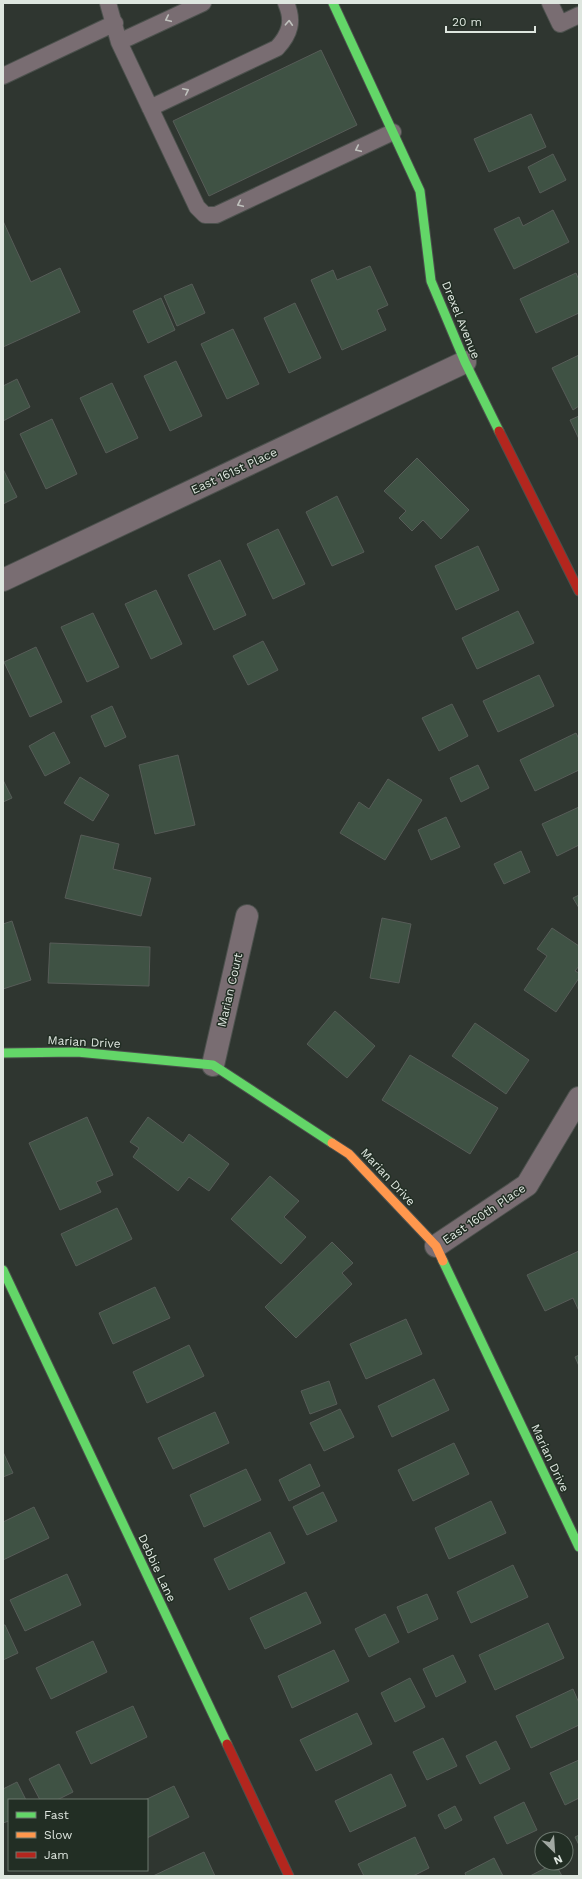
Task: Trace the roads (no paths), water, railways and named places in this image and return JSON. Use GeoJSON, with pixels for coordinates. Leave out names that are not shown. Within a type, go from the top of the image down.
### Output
{"type":"FeatureCollection","features":[{"type":"Feature","properties":{"kind":"street","name":"Drexel Avenue"},"geometry":{"type":"LineString","coordinates":[[333,3],[420,191],[431,281],[465,362],[579,591]]}},
{"type":"Feature","properties":{"kind":"street","name":"East 161st Place"},"geometry":{"type":"LineString","coordinates":[[3,580],[465,362]]}},
{"type":"Feature","properties":{"kind":"street","name":"Marian Court"},"geometry":{"type":"LineString","coordinates":[[213,1065],[247,916]]}},
{"type":"Feature","properties":{"kind":"street","name":"Marian Drive"},"geometry":{"type":"LineString","coordinates":[[3,1053],[77,1052],[213,1065],[349,1154],[436,1246],[579,1547]]}},
{"type":"Feature","properties":{"kind":"street","name":"East 160th Place"},"geometry":{"type":"LineString","coordinates":[[436,1246],[527,1185],[579,1098]]}},
{"type":"Feature","properties":{"kind":"street","name":"Debbie Lane"},"geometry":{"type":"LineString","coordinates":[[3,1270],[289,1876]]}},
{"type":"Feature","properties":{"kind":"lane"},"geometry":{"type":"LineString","coordinates":[[108,3],[115,23],[119,42],[197,207],[205,215],[216,215],[393,132]]}},
{"type":"Feature","properties":{"kind":"lane"},"geometry":{"type":"LineString","coordinates":[[119,42],[203,3]]}},
{"type":"Feature","properties":{"kind":"lane"},"geometry":{"type":"LineString","coordinates":[[150,108],[276,48],[286,38],[290,24],[289,9],[286,3]]}},
{"type":"Feature","properties":{"kind":"lane"},"geometry":{"type":"LineString","coordinates":[[550,3],[560,24],[579,15]]}},
{"type":"Feature","properties":{"kind":"lane"},"geometry":{"type":"LineString","coordinates":[[3,76],[115,23]]}}]}
